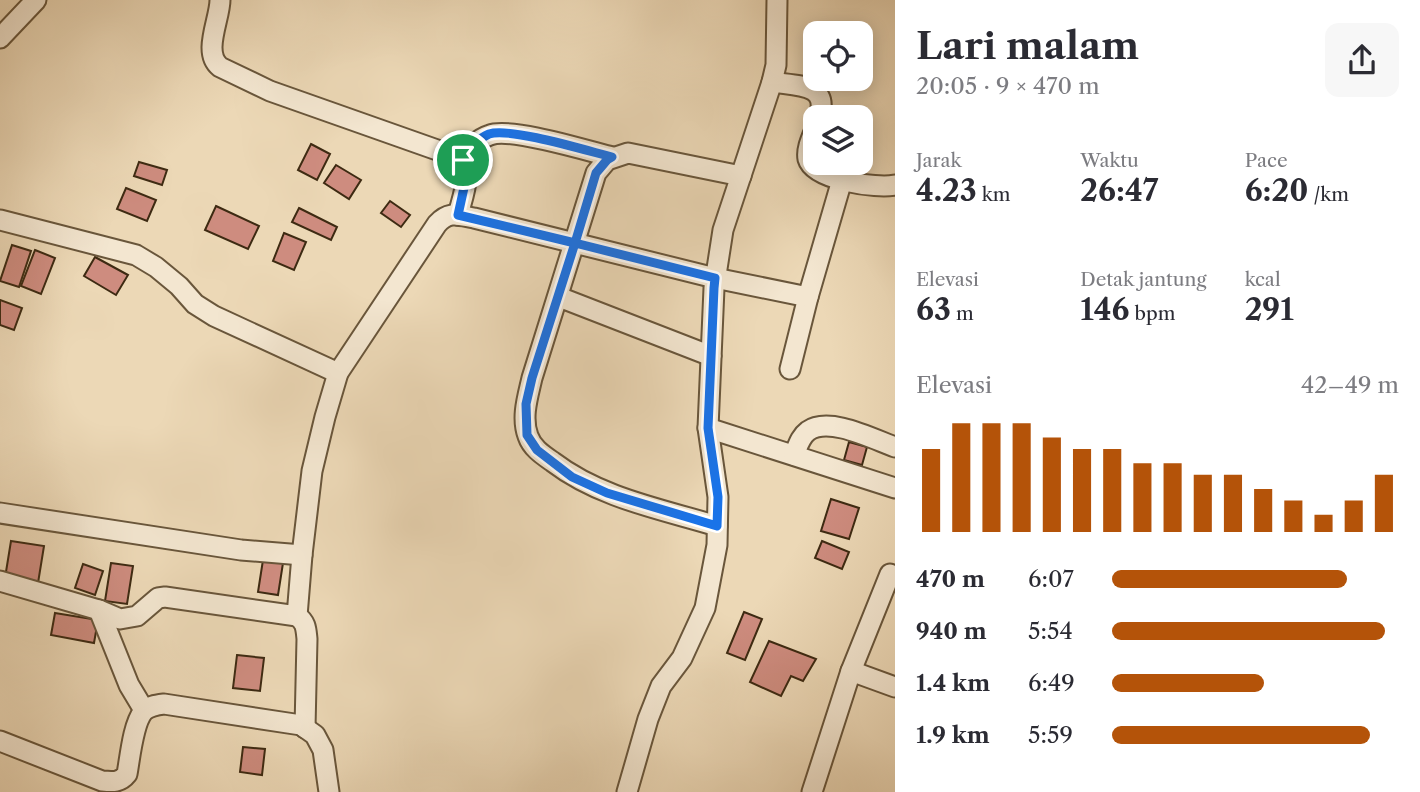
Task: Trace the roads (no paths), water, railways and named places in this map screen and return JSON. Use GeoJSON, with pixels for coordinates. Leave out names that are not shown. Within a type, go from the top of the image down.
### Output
{"type":"FeatureCollection","features":[{"type":"Feature","properties":{"kind":"street"},"geometry":{"type":"LineString","coordinates":[[0,38],[36,0]]}},
{"type":"Feature","properties":{"kind":"street"},"geometry":{"type":"LineString","coordinates":[[220,0],[212,52],[213,59],[220,67],[270,91],[463,160]]}},
{"type":"Feature","properties":{"kind":"street"},"geometry":{"type":"LineString","coordinates":[[627,792],[648,719],[661,686],[682,659],[705,608],[717,545],[718,497],[708,428],[715,278],[723,230],[776,65],[777,0]]}},
{"type":"Feature","properties":{"kind":"street"},"geometry":{"type":"LineString","coordinates":[[772,82],[809,88],[818,93],[820,105]]}},
{"type":"Feature","properties":{"kind":"street"},"geometry":{"type":"LineString","coordinates":[[458,215],[467,174],[463,160],[476,142],[489,135],[499,133],[528,137],[612,157]]}},
{"type":"Feature","properties":{"kind":"street"},"geometry":{"type":"LineString","coordinates":[[717,526],[607,493],[572,477],[537,450],[527,435],[526,404],[596,173],[607,160],[628,153],[741,176]]}},
{"type":"Feature","properties":{"kind":"street"},"geometry":{"type":"LineString","coordinates":[[827,175],[888,187],[895,185]]}},
{"type":"Feature","properties":{"kind":"street"},"geometry":{"type":"LineString","coordinates":[[790,369],[842,180]]}},
{"type":"Feature","properties":{"kind":"street"},"geometry":{"type":"LineString","coordinates":[[297,616],[312,471],[338,373],[444,217],[454,214],[715,278],[808,297]]}},
{"type":"Feature","properties":{"kind":"street"},"geometry":{"type":"LineString","coordinates":[[0,220],[136,255],[156,267],[195,304],[214,316],[338,373]]}},
{"type":"Feature","properties":{"kind":"street"},"geometry":{"type":"LineString","coordinates":[[559,297],[711,356]]}},
{"type":"Feature","properties":{"kind":"street"},"geometry":{"type":"LineString","coordinates":[[794,455],[801,438],[810,430],[822,426],[848,429],[895,447]]}},
{"type":"Feature","properties":{"kind":"street"},"geometry":{"type":"LineString","coordinates":[[708,428],[895,488]]}},
{"type":"Feature","properties":{"kind":"street"},"geometry":{"type":"LineString","coordinates":[[0,513],[241,550],[302,555]]}},
{"type":"Feature","properties":{"kind":"street"},"geometry":{"type":"LineString","coordinates":[[813,792],[851,671],[893,571]]}},
{"type":"Feature","properties":{"kind":"street"},"geometry":{"type":"LineString","coordinates":[[0,580],[120,619],[143,612],[158,598],[164,597],[297,616],[306,626],[307,639],[304,728]]}},
{"type":"Feature","properties":{"kind":"street"},"geometry":{"type":"LineString","coordinates":[[99,610],[129,685],[145,710]]}},
{"type":"Feature","properties":{"kind":"street"},"geometry":{"type":"LineString","coordinates":[[851,671],[895,687]]}},
{"type":"Feature","properties":{"kind":"street"},"geometry":{"type":"LineString","coordinates":[[0,741],[123,787],[136,726],[145,710],[152,706],[164,704],[301,725],[315,736],[323,750],[329,792]]}}]}
